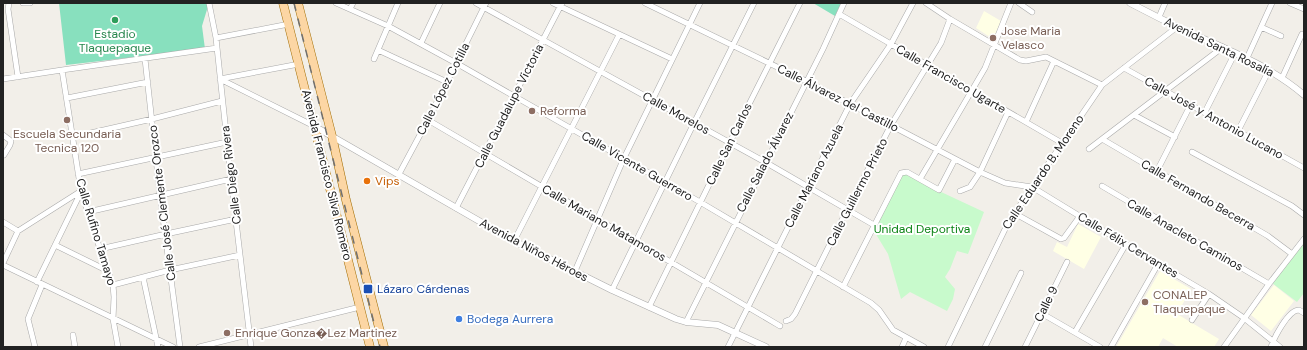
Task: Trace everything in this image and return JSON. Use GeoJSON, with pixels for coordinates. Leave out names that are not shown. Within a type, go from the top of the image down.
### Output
{"type":"FeatureCollection","features":[{"type":"Feature","properties":{"kind":"main road","name":"Avenida Francisco Silva Romero"},"geometry":{"type":"LineString","coordinates":[[283,3],[370,347]]}},
{"type":"Feature","properties":{"kind":"main road","name":"Avenida Francisco Silva Romero"},"geometry":{"type":"LineString","coordinates":[[298,3],[332,136],[346,200],[384,347]]}},
{"type":"Feature","properties":{"kind":"street"},"geometry":{"type":"LineString","coordinates":[[9,3],[8,9],[18,77]]}},
{"type":"Feature","properties":{"kind":"street"},"geometry":{"type":"LineString","coordinates":[[22,3],[30,3]]}},
{"type":"Feature","properties":{"kind":"street","name":"Calle Diego Rivera"},"geometry":{"type":"LineString","coordinates":[[209,3],[216,38],[251,347]]}},
{"type":"Feature","properties":{"kind":"street","name":"Calle Vicente Guerrero"},"geometry":{"type":"LineString","coordinates":[[336,3],[388,26],[420,43],[572,128],[778,247],[875,306],[893,330],[924,347]]}},
{"type":"Feature","properties":{"kind":"street"},"geometry":{"type":"LineString","coordinates":[[350,9],[353,3]]}},
{"type":"Feature","properties":{"kind":"street"},"geometry":{"type":"LineString","coordinates":[[374,59],[398,3]]}},
{"type":"Feature","properties":{"kind":"street"},"geometry":{"type":"LineString","coordinates":[[420,43],[440,3]]}},
{"type":"Feature","properties":{"kind":"street","name":"Calle Morelos"},"geometry":{"type":"LineString","coordinates":[[476,3],[485,5],[600,71],[766,162],[874,225]]}},
{"type":"Feature","properties":{"kind":"street"},"geometry":{"type":"LineString","coordinates":[[553,3],[561,5],[619,35],[672,59]]}},
{"type":"Feature","properties":{"kind":"street","name":"Calle Álvarez del Castillo"},"geometry":{"type":"LineString","coordinates":[[645,3],[806,81],[980,172],[1005,182],[1032,187]]}},
{"type":"Feature","properties":{"kind":"street"},"geometry":{"type":"LineString","coordinates":[[575,271],[624,158],[700,3]]}},
{"type":"Feature","properties":{"kind":"street"},"geometry":{"type":"LineString","coordinates":[[612,290],[754,3]]}},
{"type":"Feature","properties":{"kind":"street","name":"Calle San Carlos"},"geometry":{"type":"LineString","coordinates":[[649,307],[800,3]]}},
{"type":"Feature","properties":{"kind":"street","name":"Calle Salado Álvarez"},"geometry":{"type":"LineString","coordinates":[[686,322],[844,3]]}},
{"type":"Feature","properties":{"kind":"street","name":"Calle Mariano Azuela"},"geometry":{"type":"LineString","coordinates":[[728,347],[850,104],[890,44],[913,3]]}},
{"type":"Feature","properties":{"kind":"street"},"geometry":{"type":"LineString","coordinates":[[926,3],[950,19],[1023,61],[1044,57],[1102,85]]}},
{"type":"Feature","properties":{"kind":"street"},"geometry":{"type":"LineString","coordinates":[[920,179],[985,68],[1011,3]]}},
{"type":"Feature","properties":{"kind":"street"},"geometry":{"type":"LineString","coordinates":[[1018,3],[1032,12]]}},
{"type":"Feature","properties":{"kind":"street","name":"Avenida Santa Rosalía"},"geometry":{"type":"LineString","coordinates":[[1130,3],[1177,27],[1247,58],[1282,78],[1304,95]]}},
{"type":"Feature","properties":{"kind":"street"},"geometry":{"type":"LineString","coordinates":[[1159,18],[1165,3]]}},
{"type":"Feature","properties":{"kind":"street"},"geometry":{"type":"LineString","coordinates":[[1247,58],[1272,3]]}},
{"type":"Feature","properties":{"kind":"street"},"geometry":{"type":"LineString","coordinates":[[1290,3],[1304,9]]}},
{"type":"Feature","properties":{"kind":"street","name":"Calle López Cotilla"},"geometry":{"type":"LineString","coordinates":[[399,174],[428,120],[485,5]]}},
{"type":"Feature","properties":{"kind":"street","name":"Calle Guadalupe Victoria"},"geometry":{"type":"LineString","coordinates":[[456,208],[561,5]]}},
{"type":"Feature","properties":{"kind":"street","name":"Calle Francisco Ugarte"},"geometry":{"type":"LineString","coordinates":[[839,14],[1062,143]]}},
{"type":"Feature","properties":{"kind":"street","name":"Calle Guillermo Prieto"},"geometry":{"type":"LineString","coordinates":[[786,321],[791,319],[795,314],[891,125],[941,43],[950,19]]}},
{"type":"Feature","properties":{"kind":"street"},"geometry":{"type":"LineString","coordinates":[[216,38],[288,24]]}},
{"type":"Feature","properties":{"kind":"street","name":"Calle Eduardo B. Moreno"},"geometry":{"type":"LineString","coordinates":[[948,347],[1008,223],[1102,85],[1177,27]]}},
{"type":"Feature","properties":{"kind":"street"},"geometry":{"type":"LineString","coordinates":[[1261,27],[1281,36]]}},
{"type":"Feature","properties":{"kind":"street"},"geometry":{"type":"LineString","coordinates":[[1282,78],[1302,34]]}},
{"type":"Feature","properties":{"kind":"street"},"geometry":{"type":"LineString","coordinates":[[514,240],[619,35]]}},
{"type":"Feature","properties":{"kind":"street"},"geometry":{"type":"LineString","coordinates":[[1090,149],[1223,47]]}},
{"type":"Feature","properties":{"kind":"street"},"geometry":{"type":"LineString","coordinates":[[3,79],[217,48]]}},
{"type":"Feature","properties":{"kind":"street"},"geometry":{"type":"LineString","coordinates":[[378,50],[447,82]]}},
{"type":"Feature","properties":{"kind":"street"},"geometry":{"type":"LineString","coordinates":[[1206,112],[1235,53]]}},
{"type":"Feature","properties":{"kind":"street","name":"Calle José Clemente Orozco"},"geometry":{"type":"LineString","coordinates":[[145,59],[160,195],[180,347]]}},
{"type":"Feature","properties":{"kind":"street"},"geometry":{"type":"LineString","coordinates":[[1026,122],[1054,61]]}},
{"type":"Feature","properties":{"kind":"street"},"geometry":{"type":"LineString","coordinates":[[220,79],[299,64]]}},
{"type":"Feature","properties":{"kind":"street","name":"Calle José y Antonio Lucano"},"geometry":{"type":"LineString","coordinates":[[1124,68],[1190,106],[1206,112],[1304,168]]}},
{"type":"Feature","properties":{"kind":"street","name":"Calle Rufino Tamayo"},"geometry":{"type":"LineString","coordinates":[[62,70],[81,191],[113,285],[113,319],[118,347]]}},
{"type":"Feature","properties":{"kind":"street"},"geometry":{"type":"LineString","coordinates":[[1238,131],[1269,70]]}},
{"type":"Feature","properties":{"kind":"street"},"geometry":{"type":"LineString","coordinates":[[220,79],[314,126]]}},
{"type":"Feature","properties":{"kind":"street"},"geometry":{"type":"LineString","coordinates":[[66,98],[148,82]]}},
{"type":"Feature","properties":{"kind":"street"},"geometry":{"type":"LineString","coordinates":[[72,137],[222,101]]}},
{"type":"Feature","properties":{"kind":"street"},"geometry":{"type":"LineString","coordinates":[[1157,171],[1190,106]]}},
{"type":"Feature","properties":{"kind":"street"},"geometry":{"type":"LineString","coordinates":[[960,191],[970,187],[980,172],[1008,112]]}},
{"type":"Feature","properties":{"kind":"street"},"geometry":{"type":"LineString","coordinates":[[1134,115],[1175,137]]}},
{"type":"Feature","properties":{"kind":"street","name":"Calle Mariano Matamoros"},"geometry":{"type":"LineString","coordinates":[[428,120],[780,326]]}},
{"type":"Feature","properties":{"kind":"street","name":"Avenida Niños Héroes"},"geometry":{"type":"LineString","coordinates":[[314,126],[514,240],[612,290],[676,319],[686,322],[718,325],[766,347]]}},
{"type":"Feature","properties":{"kind":"street"},"geometry":{"type":"LineString","coordinates":[[3,135],[11,141],[4,155]]}},
{"type":"Feature","properties":{"kind":"street","name":"Calle Fernando Becerra"},"geometry":{"type":"LineString","coordinates":[[1102,139],[1268,236],[1292,254]]}},
{"type":"Feature","properties":{"kind":"street"},"geometry":{"type":"LineString","coordinates":[[78,174],[156,156],[227,142]]}},
{"type":"Feature","properties":{"kind":"street"},"geometry":{"type":"LineString","coordinates":[[1192,152],[1292,206],[1304,215]]}},
{"type":"Feature","properties":{"kind":"street"},"geometry":{"type":"LineString","coordinates":[[843,286],[900,174],[907,172],[939,190],[955,159]]}},
{"type":"Feature","properties":{"kind":"street"},"geometry":{"type":"LineString","coordinates":[[88,212],[231,179]]}},
{"type":"Feature","properties":{"kind":"street","name":"Calle Anacleto Caminos"},"geometry":{"type":"LineString","coordinates":[[1102,186],[1269,284]]}},
{"type":"Feature","properties":{"kind":"street","name":"Calle Félix Cervantes"},"geometry":{"type":"LineString","coordinates":[[1032,187],[1209,294],[1244,318],[1272,344],[1280,347]]}},
{"type":"Feature","properties":{"kind":"street"},"geometry":{"type":"LineString","coordinates":[[81,191],[18,231],[3,264],[173,347]]}},
{"type":"Feature","properties":{"kind":"street"},"geometry":{"type":"LineString","coordinates":[[35,347],[28,319],[55,245],[81,191]]}},
{"type":"Feature","properties":{"kind":"street"},"geometry":{"type":"LineString","coordinates":[[1014,213],[1062,239],[1080,216]]}},
{"type":"Feature","properties":{"kind":"street"},"geometry":{"type":"LineString","coordinates":[[100,249],[236,219]]}},
{"type":"Feature","properties":{"kind":"street"},"geometry":{"type":"LineString","coordinates":[[3,222],[18,231]]}},
{"type":"Feature","properties":{"kind":"street"},"geometry":{"type":"LineString","coordinates":[[1224,347],[1269,284],[1304,239]]}},
{"type":"Feature","properties":{"kind":"street"},"geometry":{"type":"LineString","coordinates":[[1075,332],[1126,244]]}},
{"type":"Feature","properties":{"kind":"street"},"geometry":{"type":"LineString","coordinates":[[55,245],[108,271]]}},
{"type":"Feature","properties":{"kind":"street"},"geometry":{"type":"LineString","coordinates":[[113,285],[170,270],[240,255]]}},
{"type":"Feature","properties":{"kind":"street","name":"Calle 9"},"geometry":{"type":"LineString","coordinates":[[1025,347],[1067,262]]}},
{"type":"Feature","properties":{"kind":"street"},"geometry":{"type":"LineString","coordinates":[[1111,347],[1158,264]]}},
{"type":"Feature","properties":{"kind":"street"},"geometry":{"type":"LineString","coordinates":[[985,347],[1021,273]]}},
{"type":"Feature","properties":{"kind":"street"},"geometry":{"type":"LineString","coordinates":[[143,277],[158,347]]}},
{"type":"Feature","properties":{"kind":"street"},"geometry":{"type":"LineString","coordinates":[[1192,320],[1209,294]]}},
{"type":"Feature","properties":{"kind":"street"},"geometry":{"type":"LineString","coordinates":[[199,347],[360,307]]}},
{"type":"Feature","properties":{"kind":"street"},"geometry":{"type":"LineString","coordinates":[[1272,344],[1276,333],[1293,311],[1299,310],[1304,314]]}},
{"type":"Feature","properties":{"kind":"street"},"geometry":{"type":"LineString","coordinates":[[1041,314],[1100,347]]}},
{"type":"Feature","properties":{"kind":"street"},"geometry":{"type":"LineString","coordinates":[[73,335],[75,347]]}},
{"type":"Feature","properties":{"kind":"street"},"geometry":{"type":"LineString","coordinates":[[902,347],[906,338]]}},
{"type":"Feature","properties":{"kind":"shaded area"},"geometry":{"type":"Polygon","coordinates":[[[984,11],[1001,21],[993,39],[976,28],[984,11]]]}},
{"type":"Feature","properties":{"kind":"shaded area"},"geometry":{"type":"Polygon","coordinates":[[[1078,224],[1101,237],[1084,269],[1053,251],[1057,242],[1067,247],[1078,224]]]}},
{"type":"Feature","properties":{"kind":"shaded area"},"geometry":{"type":"Polygon","coordinates":[[[1160,271],[1191,289],[1177,314],[1219,339],[1214,347],[1178,347],[1163,338],[1158,347],[1116,347],[1160,271]]]}},
{"type":"Feature","properties":{"kind":"shaded area"},"geometry":{"type":"Polygon","coordinates":[[[1274,285],[1294,301],[1271,331],[1251,315],[1274,285]]]}},
{"type":"Feature","properties":{"kind":"green space"},"geometry":{"type":"Polygon","coordinates":[[[59,3],[209,3],[202,26],[205,49],[66,65],[59,3]]]}},
{"type":"Feature","properties":{"kind":"green space"},"geometry":{"type":"Polygon","coordinates":[[[813,3],[841,3],[835,16],[813,3]]]}},
{"type":"Feature","properties":{"kind":"green space","name":"Unidad Deportiva"},"geometry":{"type":"Polygon","coordinates":[[[903,173],[984,212],[968,254],[957,251],[945,277],[955,289],[953,299],[947,311],[910,292],[901,299],[888,254],[874,231],[903,173]]]}},
{"type":"Feature","properties":{"kind":"green space"},"geometry":{"type":"Polygon","coordinates":[[[1304,242],[1304,293],[1297,302],[1272,283],[1304,242]]]}},
{"type":"Feature","properties":{"kind":"railway"},"geometry":{"type":"LineString","coordinates":[[294,3],[380,347]]}},
{"type":"Feature","properties":{"kind":"place","name":"Estadio Tlaquepaque"},"geometry":{"type":"Point","coordinates":[115,20]}},
{"type":"Feature","properties":{"kind":"place","name":"Jose Maria Velasco"},"geometry":{"type":"Point","coordinates":[993,38]}},
{"type":"Feature","properties":{"kind":"place","name":"Reforma"},"geometry":{"type":"Point","coordinates":[532,111]}},
{"type":"Feature","properties":{"kind":"place","name":"Escuela Secundaria Tecnica 120"},"geometry":{"type":"Point","coordinates":[67,120]}},
{"type":"Feature","properties":{"kind":"place","name":"Vips"},"geometry":{"type":"Point","coordinates":[367,181]}},
{"type":"Feature","properties":{"kind":"place","name":"Lázaro Cárdenas"},"geometry":{"type":"Point","coordinates":[368,289]}},
{"type":"Feature","properties":{"kind":"place","name":"CONALEP Tlaquepaque"},"geometry":{"type":"Point","coordinates":[1145,302]}},
{"type":"Feature","properties":{"kind":"place","name":"Bodega Aurrera"},"geometry":{"type":"Point","coordinates":[459,319]}},
{"type":"Feature","properties":{"kind":"place","name":"Enrique Gonza�Lez Martinez"},"geometry":{"type":"Point","coordinates":[227,333]}}]}
